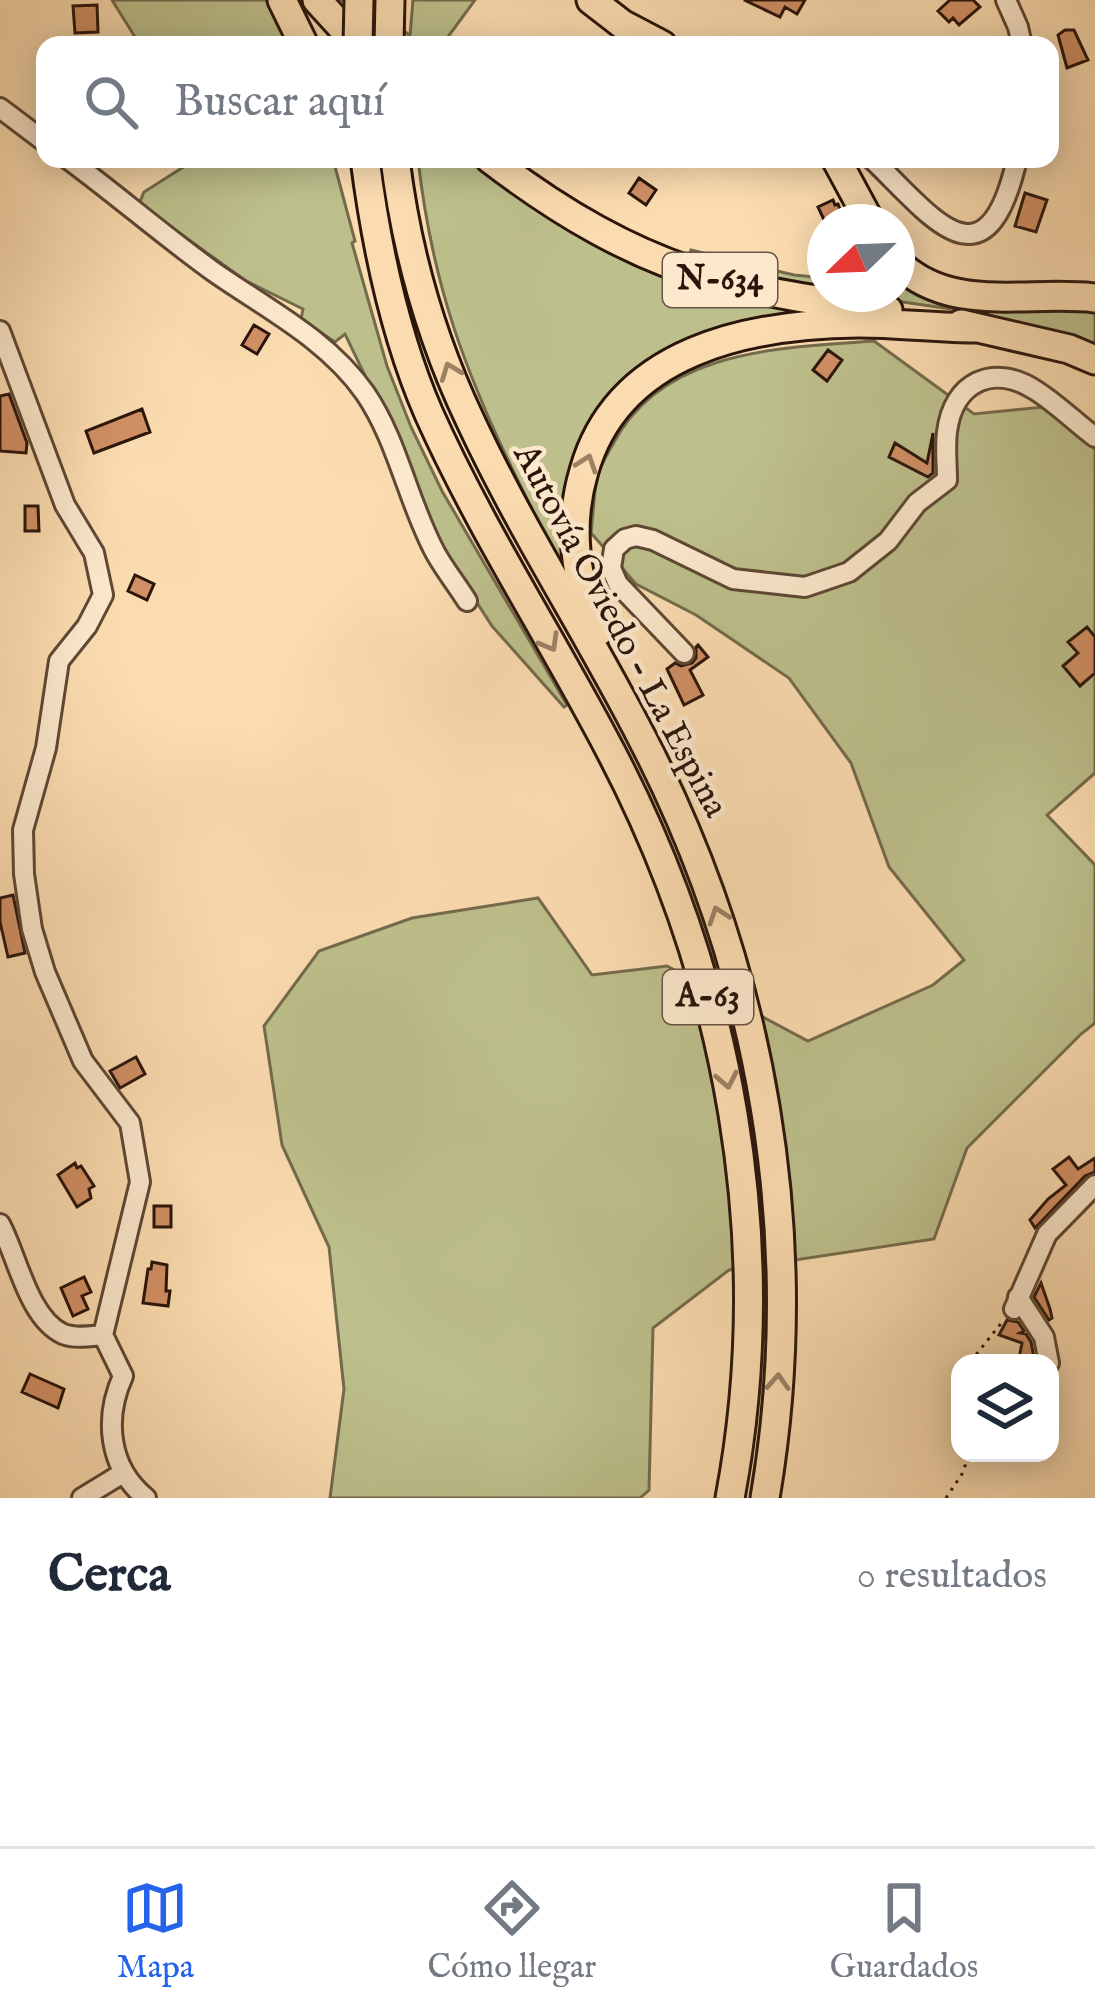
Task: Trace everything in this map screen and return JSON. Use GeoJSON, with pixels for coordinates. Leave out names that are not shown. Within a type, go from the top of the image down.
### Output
{"type":"FeatureCollection","features":[{"type":"Feature","properties":{"kind":"highway"},"geometry":{"type":"LineString","coordinates":[[282,0],[300,36]]}},
{"type":"Feature","properties":{"kind":"highway"},"geometry":{"type":"LineString","coordinates":[[317,0],[350,36]]}},
{"type":"Feature","properties":{"kind":"highway"},"geometry":{"type":"LineString","coordinates":[[358,36],[359,0]]}},
{"type":"Feature","properties":{"kind":"highway"},"geometry":{"type":"LineString","coordinates":[[592,0],[645,36]]}},
{"type":"Feature","properties":{"kind":"highway"},"geometry":{"type":"LineString","coordinates":[[389,36],[390,1]]}},
{"type":"Feature","properties":{"kind":"highway"},"geometry":{"type":"LineString","coordinates":[[347,168],[376,290],[398,356],[460,493],[493,541]]}},
{"type":"Feature","properties":{"kind":"highway","name":"Autovía Oviedo - La Espina"},"geometry":{"type":"LineString","coordinates":[[366,168],[381,260],[428,411],[646,825],[675,891],[717,1028],[745,1201],[749,1298],[742,1434],[730,1498]]}},
{"type":"Feature","properties":{"kind":"highway","name":"Autovía Oviedo - La Espina"},"geometry":{"type":"LineString","coordinates":[[397,168],[417,275],[470,421],[679,810],[749,1018],[777,1194],[783,1300],[775,1438],[764,1498]]}},
{"type":"Feature","properties":{"kind":"highway","name":"N-634"},"geometry":{"type":"LineString","coordinates":[[503,168],[580,221],[687,270],[745,287],[922,315],[1069,349],[1092,361]]}},
{"type":"Feature","properties":{"kind":"highway"},"geometry":{"type":"LineString","coordinates":[[841,168],[860,204]]}},
{"type":"Feature","properties":{"kind":"highway"},"geometry":{"type":"LineString","coordinates":[[915,275],[962,295],[1095,298]]}},
{"type":"Feature","properties":{"kind":"highway"},"geometry":{"type":"LineString","coordinates":[[679,810],[662,758],[591,615],[581,582],[575,548],[578,500],[589,454],[605,421],[646,378],[708,345],[826,325],[978,328]]}},
{"type":"Feature","properties":{"kind":"street"},"geometry":{"type":"LineString","coordinates":[[1006,0],[1020,36]]}},
{"type":"Feature","properties":{"kind":"street"},"geometry":{"type":"LineString","coordinates":[[0,109],[36,135]]}},
{"type":"Feature","properties":{"kind":"street"},"geometry":{"type":"LineString","coordinates":[[80,168],[164,236],[336,358],[367,395],[435,552],[466,601]]}},
{"type":"Feature","properties":{"kind":"street"},"geometry":{"type":"LineString","coordinates":[[881,168],[942,227],[962,235],[994,222],[1014,168]]}},
{"type":"Feature","properties":{"kind":"street"},"geometry":{"type":"LineString","coordinates":[[0,331],[65,505],[94,553],[103,595],[87,626],[59,661],[46,748],[22,830],[24,874],[45,972],[83,1061],[130,1123],[140,1182],[103,1335],[123,1376],[111,1415],[117,1466],[146,1498]]}},
{"type":"Feature","properties":{"kind":"street"},"geometry":{"type":"LineString","coordinates":[[684,653],[618,584],[611,568],[614,549],[625,539],[653,540],[733,579],[805,586],[849,572],[888,541],[917,503],[947,480],[947,429],[958,402],[974,382],[1003,375],[1034,388],[1095,437]]}},
{"type":"Feature","properties":{"kind":"street"},"geometry":{"type":"LineString","coordinates":[[1047,1354],[1044,1337],[1016,1303],[1047,1234],[1095,1185]]}},
{"type":"Feature","properties":{"kind":"street"},"geometry":{"type":"LineString","coordinates":[[0,1224],[23,1286],[60,1333],[103,1335]]}},
{"type":"Feature","properties":{"kind":"street"},"geometry":{"type":"LineString","coordinates":[[82,1498],[123,1473]]}},
{"type":"Feature","properties":{"kind":"path"},"geometry":{"type":"LineString","coordinates":[[977,1354],[1016,1303]]}},
{"type":"Feature","properties":{"kind":"path"},"geometry":{"type":"LineString","coordinates":[[946,1498],[967,1462]]}},
{"type":"Feature","properties":{"kind":"green space"},"geometry":{"type":"Polygon","coordinates":[[[112,0],[266,0],[286,36],[134,36],[112,0]]]}},
{"type":"Feature","properties":{"kind":"green space"},"geometry":{"type":"Polygon","coordinates":[[[329,0],[373,0],[410,36],[365,36],[329,0]]]}},
{"type":"Feature","properties":{"kind":"green space"},"geometry":{"type":"Polygon","coordinates":[[[413,0],[475,0],[449,36],[410,36],[413,0]]]}},
{"type":"Feature","properties":{"kind":"green space"},"geometry":{"type":"Polygon","coordinates":[[[182,168],[335,168],[387,366],[411,427],[442,491],[567,705],[492,626],[438,542],[345,334],[335,342],[301,319],[303,309],[246,281],[139,204],[144,192],[182,168]]]}},
{"type":"Feature","properties":{"kind":"green space"},"geometry":{"type":"Polygon","coordinates":[[[419,168],[485,168],[549,214],[807,299],[807,312],[858,316],[767,325],[600,418],[573,583],[520,485],[467,366],[432,247],[419,168]]]}},
{"type":"Feature","properties":{"kind":"green space"},"geometry":{"type":"Polygon","coordinates":[[[691,250],[807,276],[807,287],[769,281],[688,259],[691,250]]]}},
{"type":"Feature","properties":{"kind":"green space"},"geometry":{"type":"Polygon","coordinates":[[[915,280],[1095,308],[1095,351],[1030,327],[985,314],[915,304],[915,280]]]}},
{"type":"Feature","properties":{"kind":"green space"},"geometry":{"type":"Polygon","coordinates":[[[874,341],[974,414],[1044,407],[1095,449],[1095,773],[1047,815],[1095,865],[1095,1023],[967,1148],[934,1239],[729,1270],[653,1328],[649,1490],[640,1498],[330,1498],[344,1389],[329,1247],[282,1145],[264,1026],[319,951],[412,918],[538,898],[592,975],[667,966],[808,1041],[933,985],[964,960],[889,867],[851,763],[789,678],[696,615],[636,584],[591,533],[602,465],[634,413],[661,389],[727,360],[874,341]]]}},
{"type":"Feature","properties":{"kind":"building"},"geometry":{"type":"Polygon","coordinates":[[[744,0],[805,0],[797,14],[785,7],[780,17],[744,0]]]}},
{"type":"Feature","properties":{"kind":"building"},"geometry":{"type":"Polygon","coordinates":[[[950,0],[973,0],[980,7],[959,25],[938,11],[950,0]]]}},
{"type":"Feature","properties":{"kind":"building"},"geometry":{"type":"Polygon","coordinates":[[[97,5],[98,32],[75,33],[73,6],[97,5]]]}},
{"type":"Feature","properties":{"kind":"building"},"geometry":{"type":"Polygon","coordinates":[[[1074,30],[1088,60],[1067,68],[1058,35],[1074,30]]]}},
{"type":"Feature","properties":{"kind":"building"},"geometry":{"type":"Polygon","coordinates":[[[639,178],[656,190],[646,205],[629,193],[639,178]]]}},
{"type":"Feature","properties":{"kind":"building"},"geometry":{"type":"Polygon","coordinates":[[[1025,193],[1047,200],[1036,232],[1015,226],[1025,193]]]}},
{"type":"Feature","properties":{"kind":"building"},"geometry":{"type":"Polygon","coordinates":[[[254,325],[269,334],[257,354],[242,345],[254,325]]]}},
{"type":"Feature","properties":{"kind":"building"},"geometry":{"type":"Polygon","coordinates":[[[828,350],[842,360],[827,381],[813,370],[828,350]]]}},
{"type":"Feature","properties":{"kind":"building"},"geometry":{"type":"Polygon","coordinates":[[[9,394],[27,443],[26,453],[0,451],[0,396],[9,394]]]}},
{"type":"Feature","properties":{"kind":"building"},"geometry":{"type":"Polygon","coordinates":[[[142,409],[150,432],[94,453],[86,431],[142,409]]]}},
{"type":"Feature","properties":{"kind":"building"},"geometry":{"type":"Polygon","coordinates":[[[933,433],[933,473],[928,477],[889,457],[895,443],[927,463],[933,433]]]}},
{"type":"Feature","properties":{"kind":"building"},"geometry":{"type":"Polygon","coordinates":[[[25,506],[38,506],[39,531],[25,531],[25,506]]]}},
{"type":"Feature","properties":{"kind":"building"},"geometry":{"type":"Polygon","coordinates":[[[135,575],[154,584],[147,600],[128,591],[135,575]]]}},
{"type":"Feature","properties":{"kind":"building"},"geometry":{"type":"Polygon","coordinates":[[[1087,627],[1095,637],[1095,673],[1080,686],[1063,666],[1078,653],[1068,642],[1087,627]]]}},
{"type":"Feature","properties":{"kind":"building"},"geometry":{"type":"Polygon","coordinates":[[[698,645],[708,657],[690,670],[703,695],[684,705],[667,669],[675,663],[692,663],[698,645]]]}},
{"type":"Feature","properties":{"kind":"building"},"geometry":{"type":"Polygon","coordinates":[[[13,895],[25,953],[8,957],[0,898],[13,895]]]}},
{"type":"Feature","properties":{"kind":"building"},"geometry":{"type":"Polygon","coordinates":[[[136,1057],[145,1074],[120,1088],[110,1071],[136,1057]]]}},
{"type":"Feature","properties":{"kind":"building"},"geometry":{"type":"Polygon","coordinates":[[[1069,1157],[1078,1169],[1095,1158],[1095,1172],[1085,1176],[1035,1228],[1030,1220],[1066,1185],[1053,1169],[1069,1157]]]}},
{"type":"Feature","properties":{"kind":"building"},"geometry":{"type":"Polygon","coordinates":[[[75,1163],[94,1186],[89,1189],[91,1198],[77,1207],[58,1175],[75,1163]]]}},
{"type":"Feature","properties":{"kind":"building"},"geometry":{"type":"Polygon","coordinates":[[[154,1206],[171,1206],[171,1227],[154,1227],[154,1206]]]}},
{"type":"Feature","properties":{"kind":"building"},"geometry":{"type":"Polygon","coordinates":[[[152,1262],[167,1265],[168,1306],[143,1303],[152,1262]]]}},
{"type":"Feature","properties":{"kind":"building"},"geometry":{"type":"Polygon","coordinates":[[[84,1277],[91,1292],[82,1296],[88,1309],[73,1316],[61,1288],[84,1277]]]}},
{"type":"Feature","properties":{"kind":"building"},"geometry":{"type":"Polygon","coordinates":[[[1041,1283],[1052,1318],[1049,1320],[1034,1297],[1041,1283]]]}},
{"type":"Feature","properties":{"kind":"building"},"geometry":{"type":"Polygon","coordinates":[[[1007,1320],[1018,1322],[1033,1354],[1020,1354],[1022,1343],[999,1335],[1007,1320]]]}},
{"type":"Feature","properties":{"kind":"building"},"geometry":{"type":"Polygon","coordinates":[[[30,1374],[64,1389],[58,1408],[22,1392],[30,1374]]]}}]}
